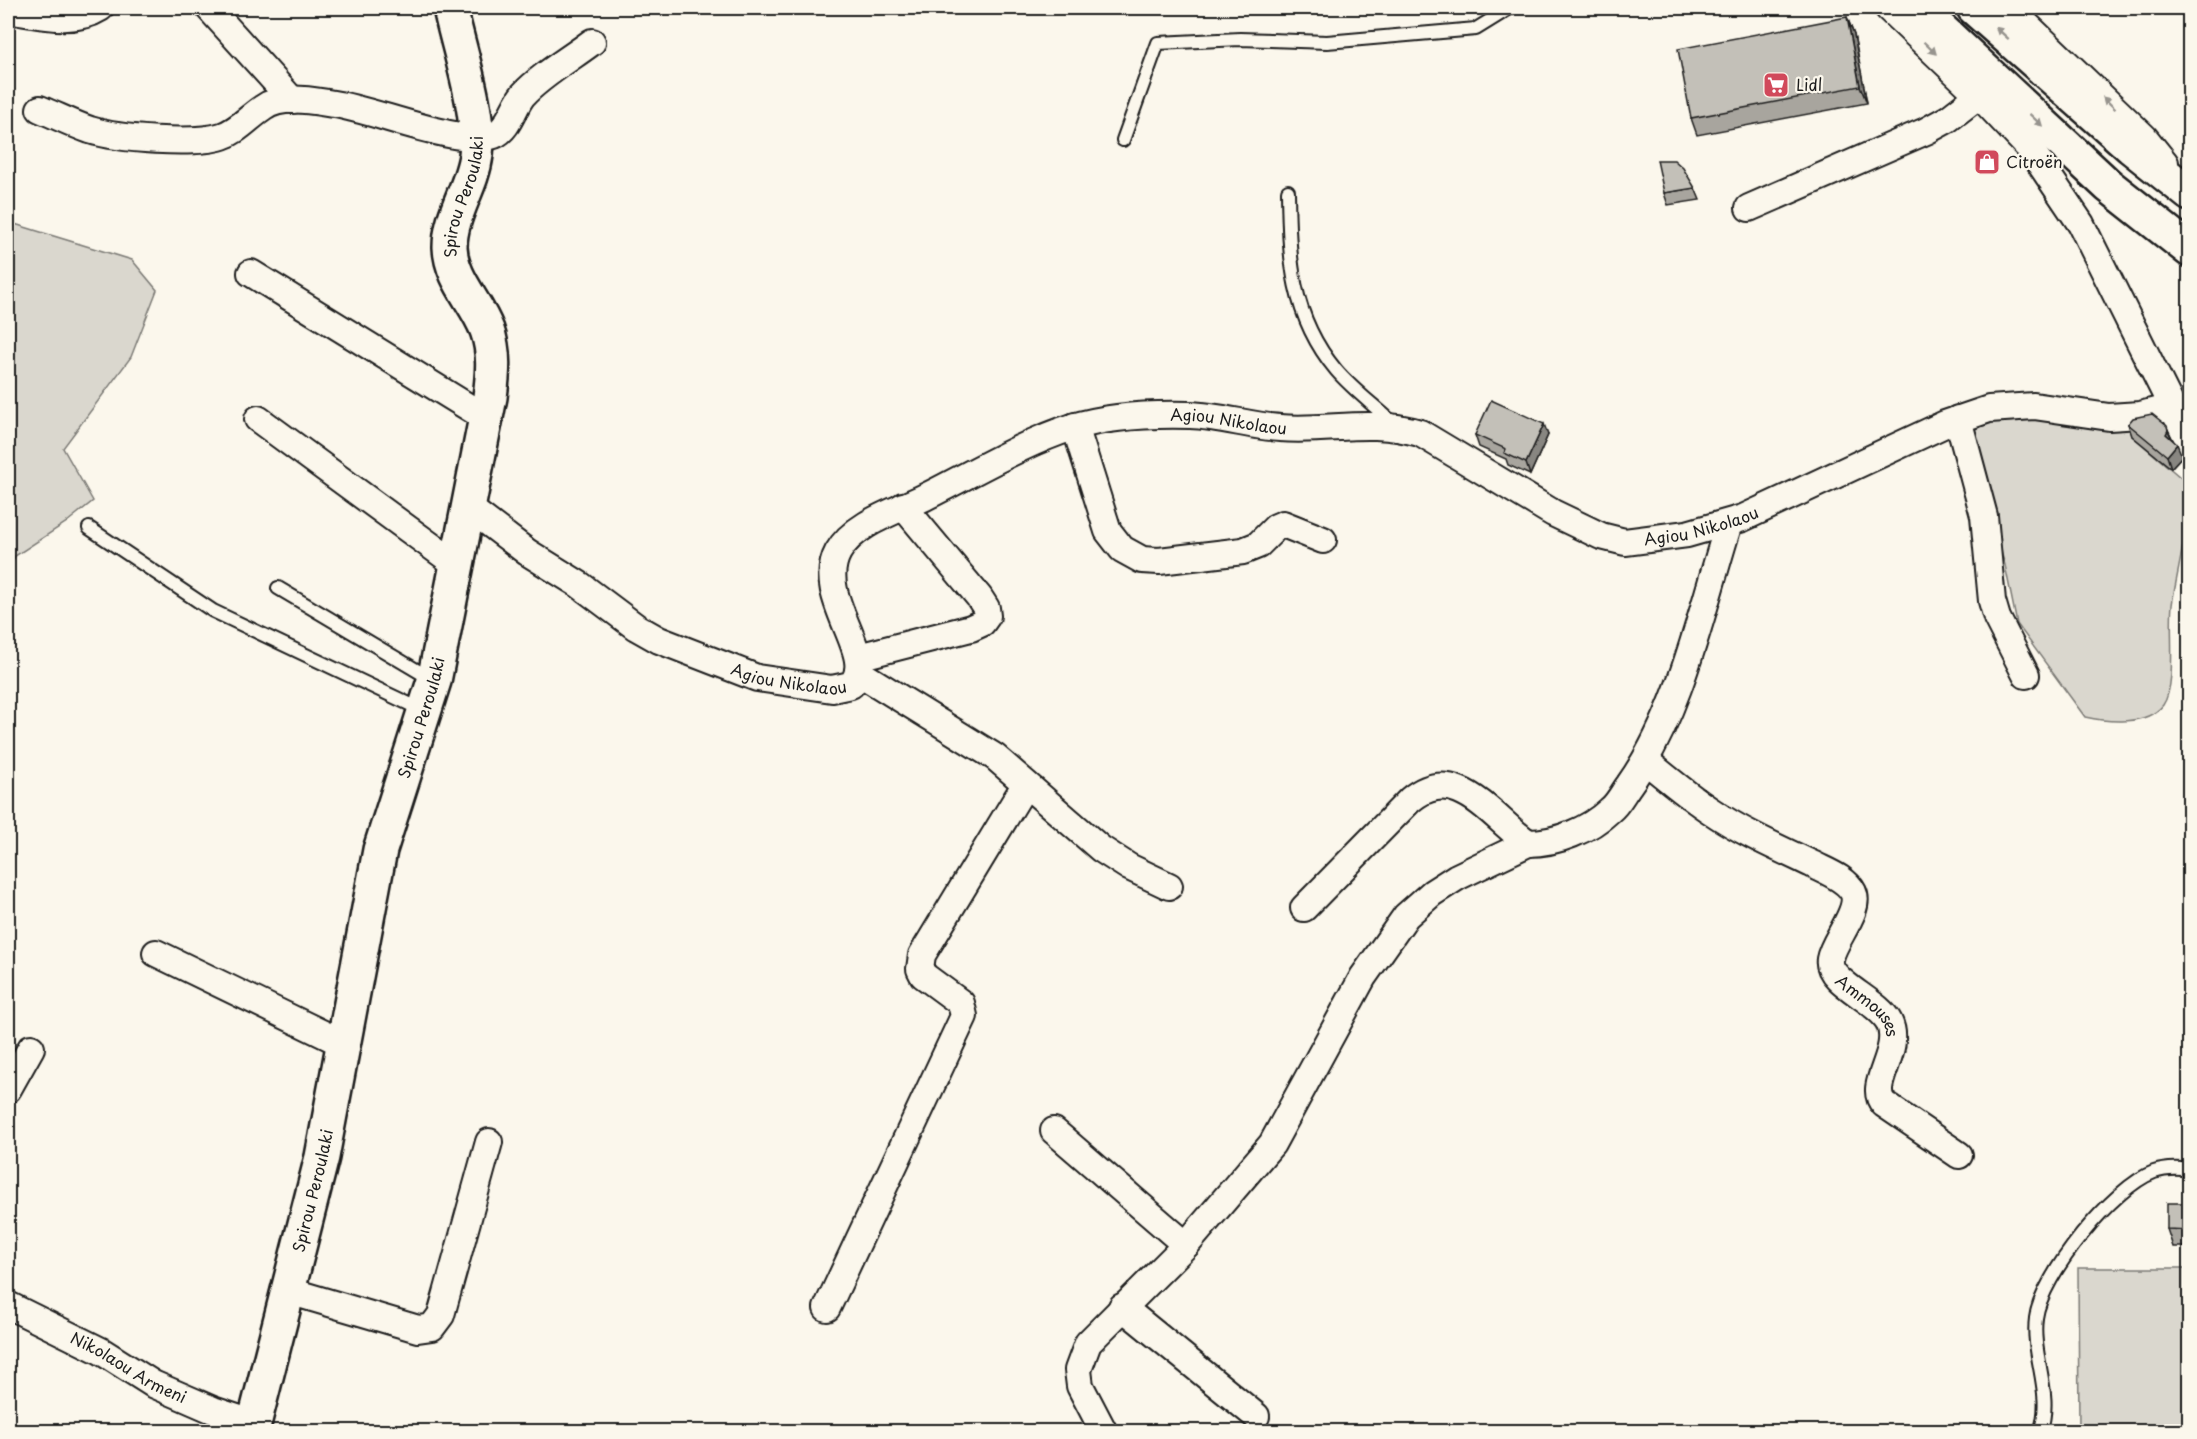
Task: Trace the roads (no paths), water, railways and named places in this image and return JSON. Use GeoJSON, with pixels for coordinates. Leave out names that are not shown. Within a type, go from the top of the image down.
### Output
{"type":"FeatureCollection","features":[{"type":"Feature","properties":{"kind":"street"},"geometry":{"type":"LineString","coordinates":[[8,10],[72,18],[86,15],[100,8]]}},
{"type":"Feature","properties":{"kind":"street"},"geometry":{"type":"LineString","coordinates":[[210,8],[292,100]]}},
{"type":"Feature","properties":{"kind":"street","name":"Spirou Peroulaki"},"geometry":{"type":"LineString","coordinates":[[253,1428],[322,1157],[380,849],[426,712],[434,681],[486,418],[494,363],[487,329],[454,268],[450,248],[453,221],[475,158],[477,138],[475,115],[450,8]]}},
{"type":"Feature","properties":{"kind":"street"},"geometry":{"type":"LineString","coordinates":[[1888,8],[2190,250]]}},
{"type":"Feature","properties":{"kind":"street"},"geometry":{"type":"LineString","coordinates":[[1918,8],[1987,88],[2081,224],[2190,443]]}},
{"type":"Feature","properties":{"kind":"street"},"geometry":{"type":"LineString","coordinates":[[1974,8],[2189,194]]}},
{"type":"Feature","properties":{"kind":"street"},"geometry":{"type":"LineString","coordinates":[[2009,8],[2144,136],[2189,194]]}},
{"type":"Feature","properties":{"kind":"street"},"geometry":{"type":"LineString","coordinates":[[40,109],[92,131],[201,140],[221,136],[236,129],[265,106],[292,100],[346,106],[403,123],[477,138],[500,132],[522,97],[592,42]]}},
{"type":"Feature","properties":{"kind":"street"},"geometry":{"type":"LineString","coordinates":[[1749,208],[1926,131],[1948,119],[1987,88],[2044,70]]}},
{"type":"Feature","properties":{"kind":"street"},"geometry":{"type":"LineString","coordinates":[[251,273],[486,418]]}},
{"type":"Feature","properties":{"kind":"street","name":"Agiou Nikolaou"},"geometry":{"type":"LineString","coordinates":[[468,507],[527,552],[580,585],[636,627],[717,665],[757,678],[831,690],[851,685],[858,664],[831,586],[836,556],[842,546],[854,535],[903,506],[1075,426],[1151,416],[1192,415],[1282,428],[1377,424],[1396,426],[1420,433],[1553,513],[1614,541],[1664,538],[1729,523],[1958,419],[1989,409],[2015,405],[2109,417],[2140,415],[2171,408]]}},
{"type":"Feature","properties":{"kind":"street"},"geometry":{"type":"LineString","coordinates":[[258,418],[457,565]]}},
{"type":"Feature","properties":{"kind":"street"},"geometry":{"type":"LineString","coordinates":[[1958,419],[1984,516],[1992,601],[1997,618],[2026,675]]}},
{"type":"Feature","properties":{"kind":"street"},"geometry":{"type":"LineString","coordinates":[[1075,426],[1108,531],[1122,549],[1142,560],[1243,551],[1258,545],[1276,527],[1283,524],[1323,540]]}},
{"type":"Feature","properties":{"kind":"street"},"geometry":{"type":"LineString","coordinates":[[858,664],[971,628],[982,623],[987,616],[979,597],[903,506]]}},
{"type":"Feature","properties":{"kind":"street"},"geometry":{"type":"LineString","coordinates":[[1104,1431],[1080,1386],[1078,1370],[1088,1343],[1186,1245],[1272,1144],[1363,977],[1406,915],[1432,893],[1457,878],[1528,843],[1557,840],[1587,827],[1612,809],[1646,761],[1669,715],[1729,523]]}},
{"type":"Feature","properties":{"kind":"street"},"geometry":{"type":"LineString","coordinates":[[858,664],[995,757],[1101,849],[1129,867],[1169,886]]}},
{"type":"Feature","properties":{"kind":"street","name":"Ammouses"},"geometry":{"type":"LineString","coordinates":[[1646,761],[1713,813],[1832,874],[1851,889],[1854,895],[1854,909],[1831,955],[1830,968],[1837,978],[1874,1003],[1891,1025],[1893,1039],[1891,1056],[1879,1084],[1878,1095],[1884,1104],[1959,1155]]}},
{"type":"Feature","properties":{"kind":"street"},"geometry":{"type":"LineString","coordinates":[[827,1308],[964,1016],[961,1003],[923,975],[920,969],[922,955],[1025,785]]}},
{"type":"Feature","properties":{"kind":"street"},"geometry":{"type":"LineString","coordinates":[[1304,908],[1423,789],[1447,785],[1464,791],[1528,843]]}},
{"type":"Feature","properties":{"kind":"street"},"geometry":{"type":"LineString","coordinates":[[156,953],[344,1044]]}},
{"type":"Feature","properties":{"kind":"street"},"geometry":{"type":"LineString","coordinates":[[8,1089],[31,1048]]}},
{"type":"Feature","properties":{"kind":"street"},"geometry":{"type":"LineString","coordinates":[[1054,1131],[1186,1245]]}},
{"type":"Feature","properties":{"kind":"street"},"geometry":{"type":"LineString","coordinates":[[289,1291],[418,1329],[432,1327],[441,1315],[489,1142]]}},
{"type":"Feature","properties":{"kind":"street","name":"Nikolaou Armeni"},"geometry":{"type":"LineString","coordinates":[[8,1305],[101,1351],[153,1384],[253,1428]]}},
{"type":"Feature","properties":{"kind":"street"},"geometry":{"type":"LineString","coordinates":[[1122,1307],[1256,1416]]}},
{"type":"Feature","properties":{"kind":"lane"},"geometry":{"type":"LineString","coordinates":[[1123,140],[1158,43],[1240,39],[1327,42],[1476,29],[1510,8]]}},
{"type":"Feature","properties":{"kind":"lane"},"geometry":{"type":"LineString","coordinates":[[1288,191],[1288,254],[1303,315],[1317,345],[1337,371],[1396,426]]}},
{"type":"Feature","properties":{"kind":"lane"},"geometry":{"type":"LineString","coordinates":[[89,528],[213,611],[426,712]]}},
{"type":"Feature","properties":{"kind":"lane"},"geometry":{"type":"LineString","coordinates":[[278,588],[434,681]]}},
{"type":"Feature","properties":{"kind":"lane"},"geometry":{"type":"LineString","coordinates":[[2040,1431],[2044,1394],[2035,1320],[2043,1290],[2085,1230],[2132,1184],[2163,1170],[2173,1168],[2190,1170]]}},
{"type":"Feature","properties":{"kind":"place","name":"Lidl"},"geometry":{"type":"Point","coordinates":[1776,85]}},
{"type":"Feature","properties":{"kind":"place","name":"Citroën"},"geometry":{"type":"Point","coordinates":[1987,162]}}]}
